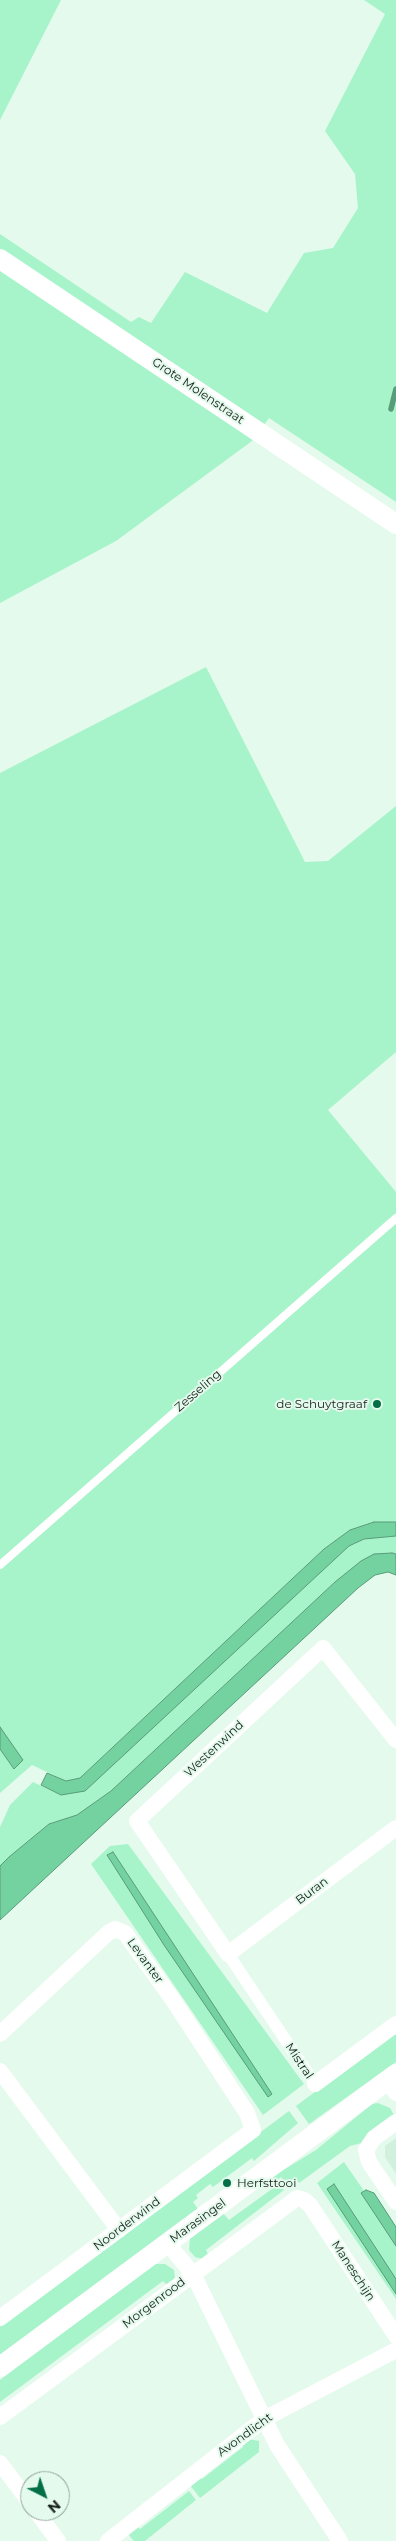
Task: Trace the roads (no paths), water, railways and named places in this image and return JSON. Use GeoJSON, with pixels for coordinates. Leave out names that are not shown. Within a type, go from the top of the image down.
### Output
{"type":"FeatureCollection","features":[{"type":"Feature","properties":{"kind":"street","name":"Grote Molenstraat"},"geometry":{"type":"LineString","coordinates":[[0,259],[396,524]]}},
{"type":"Feature","properties":{"kind":"street","name":"Westenwind"},"geometry":{"type":"LineString","coordinates":[[228,1954],[137,1821],[323,1648],[396,1740]]}},
{"type":"Feature","properties":{"kind":"street","name":"Buran"},"geometry":{"type":"LineString","coordinates":[[228,1954],[396,1828]]}},
{"type":"Feature","properties":{"kind":"street","name":"Levanter"},"geometry":{"type":"LineString","coordinates":[[0,2034],[108,1932],[116,1929],[125,1933],[173,2000],[247,2113],[253,2130]]}},
{"type":"Feature","properties":{"kind":"street","name":"Mistral"},"geometry":{"type":"LineString","coordinates":[[228,1954],[315,2084],[396,2024]]}},
{"type":"Feature","properties":{"kind":"street"},"geometry":{"type":"LineString","coordinates":[[0,2071],[118,2230]]}},
{"type":"Feature","properties":{"kind":"street","name":"Marasingel"},"geometry":{"type":"LineString","coordinates":[[0,2367],[168,2243],[393,2082]]}},
{"type":"Feature","properties":{"kind":"street"},"geometry":{"type":"LineString","coordinates":[[396,2122],[374,2138],[366,2150],[369,2162],[396,2202]]}},
{"type":"Feature","properties":{"kind":"street","name":"Noorderwind"},"geometry":{"type":"LineString","coordinates":[[0,2318],[253,2130]]}},
{"type":"Feature","properties":{"kind":"street","name":"Morgenrood"},"geometry":{"type":"LineString","coordinates":[[0,2417],[296,2198],[304,2200],[310,2205]]}},
{"type":"Feature","properties":{"kind":"street","name":"Maneschijn"},"geometry":{"type":"LineString","coordinates":[[310,2205],[396,2336]]}},
{"type":"Feature","properties":{"kind":"street"},"geometry":{"type":"LineString","coordinates":[[168,2243],[193,2274],[277,2445],[340,2541]]}},
{"type":"Feature","properties":{"kind":"street","name":"Avondlicht"},"geometry":{"type":"LineString","coordinates":[[108,2541],[264,2419],[396,2350]]}},
{"type":"Feature","properties":{"kind":"street"},"geometry":{"type":"LineString","coordinates":[[0,2463],[20,2490]]}},
{"type":"Feature","properties":{"kind":"street"},"geometry":{"type":"LineString","coordinates":[[43,2521],[58,2541]]}},
{"type":"Feature","properties":{"kind":"lane","name":"Zesseling"},"geometry":{"type":"LineString","coordinates":[[0,1565],[396,1218]]}},
{"type":"Feature","properties":{"kind":"waterway"},"geometry":{"type":"LineString","coordinates":[[391,409],[396,389]]}},
{"type":"Feature","properties":{"kind":"place","name":"de Schuytgraaf"},"geometry":{"type":"Point","coordinates":[377,1404]}},
{"type":"Feature","properties":{"kind":"place","name":"Herfsttooi"},"geometry":{"type":"Point","coordinates":[227,2183]}}]}
